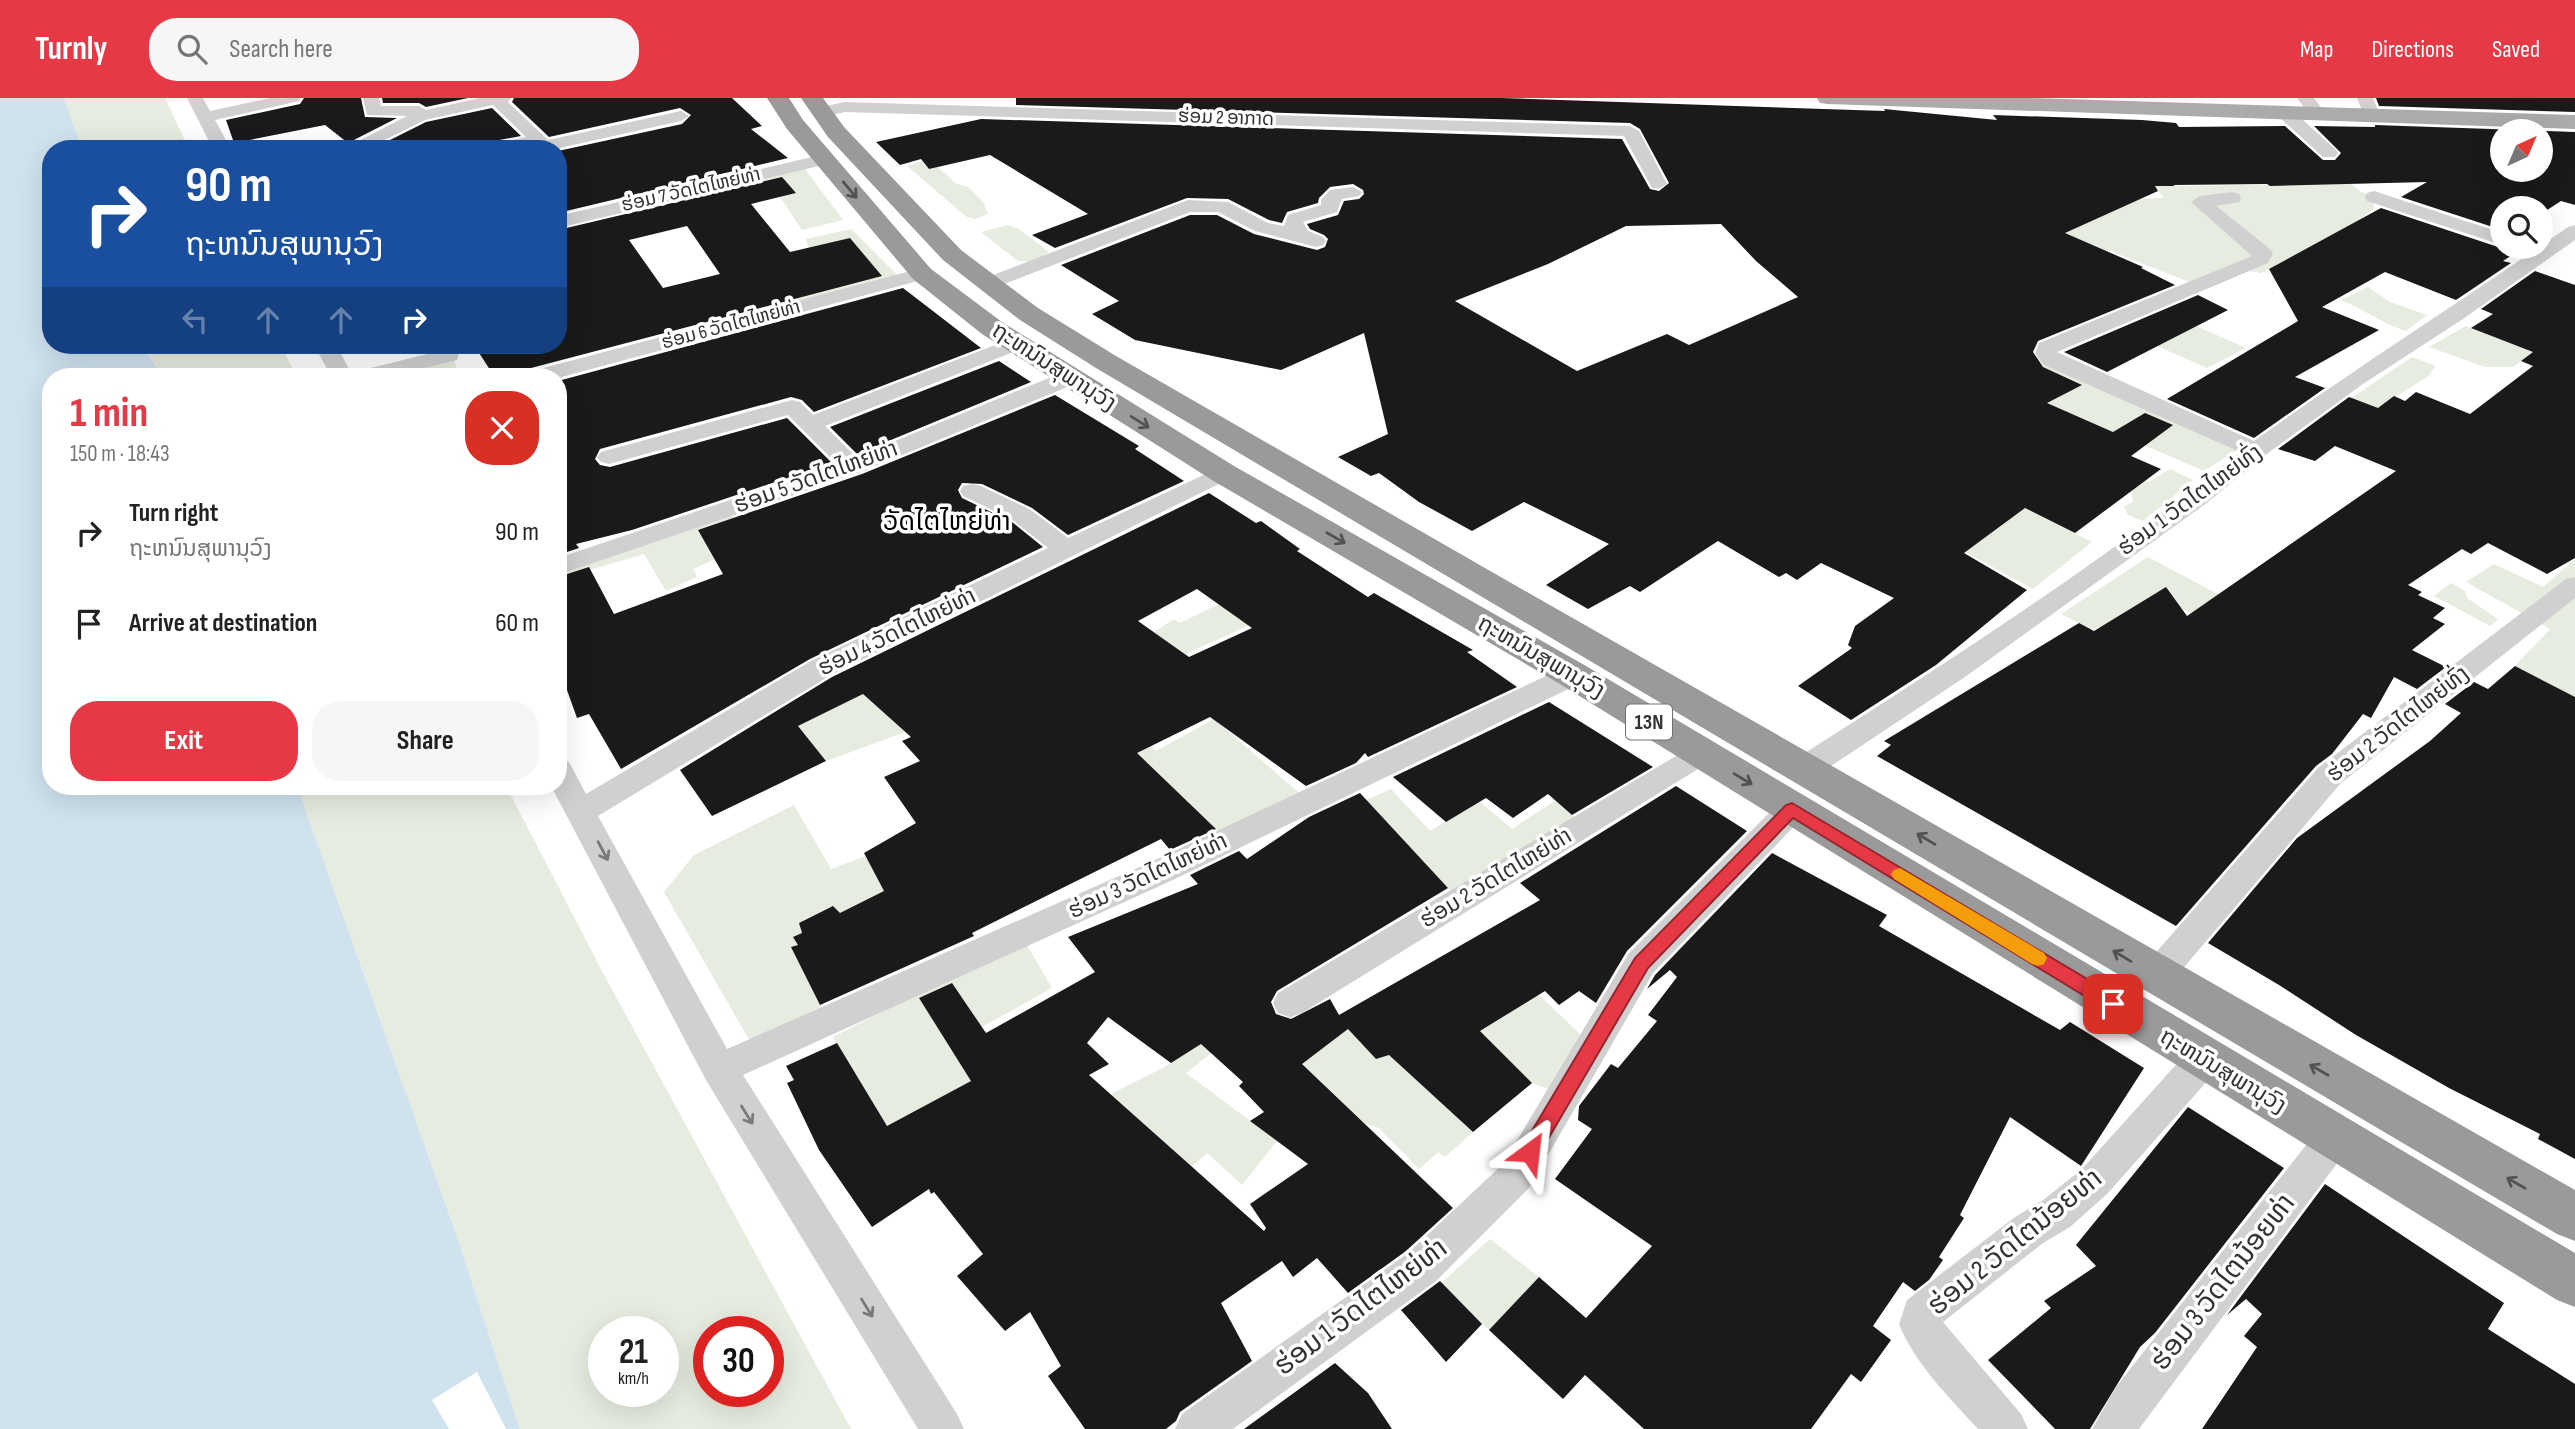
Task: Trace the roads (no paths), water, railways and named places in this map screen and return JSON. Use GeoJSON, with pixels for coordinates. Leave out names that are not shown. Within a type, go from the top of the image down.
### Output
{"type":"FeatureCollection","features":[{"type":"Feature","properties":{"kind":"highway","name":"ຖະຫນົນສຸພານຸວົງ"},"geometry":{"type":"LineString","coordinates":[[778,98],[825,159],[922,274],[964,309],[1069,378],[1223,473],[1573,675],[2575,1282]]}},
{"type":"Feature","properties":{"kind":"highway","name":"ຖະຫນົນສຸພານຸວົງ"},"geometry":{"type":"LineString","coordinates":[[817,105],[836,132],[952,255],[988,284],[1105,362],[1805,768],[2155,976],[2575,1217]]}},
{"type":"Feature","properties":{"kind":"main road"},"geometry":{"type":"LineString","coordinates":[[1828,98],[2285,113],[2311,106],[2368,107],[2575,122]]}},
{"type":"Feature","properties":{"kind":"street"},"geometry":{"type":"LineString","coordinates":[[195,98],[218,140]]}},
{"type":"Feature","properties":{"kind":"street"},"geometry":{"type":"LineString","coordinates":[[206,117],[293,98]]}},
{"type":"Feature","properties":{"kind":"street"},"geometry":{"type":"LineString","coordinates":[[371,98],[373,111],[412,110],[434,113]]}},
{"type":"Feature","properties":{"kind":"street"},"geometry":{"type":"LineString","coordinates":[[369,140],[402,122],[434,113],[452,103],[500,99],[538,140]]}},
{"type":"Feature","properties":{"kind":"street","name":"ຮ່ອມ 2 ອາກາດ"},"geometry":{"type":"LineString","coordinates":[[817,105],[1630,131],[1658,184]]}},
{"type":"Feature","properties":{"kind":"street"},"geometry":{"type":"LineString","coordinates":[[2285,113],[2329,153]]}},
{"type":"Feature","properties":{"kind":"street"},"geometry":{"type":"LineString","coordinates":[[567,141],[681,116]]}},
{"type":"Feature","properties":{"kind":"street","name":"ຮ່ອມ 7 ວັດໄຕໄຫຍ່ທ່າ"},"geometry":{"type":"LineString","coordinates":[[567,220],[825,159]]}},
{"type":"Feature","properties":{"kind":"street"},"geometry":{"type":"LineString","coordinates":[[988,284],[1188,206],[1221,206],[1262,227],[1308,238],[1293,225],[1295,219],[1330,208],[1330,200],[1336,194],[1353,191]]}},
{"type":"Feature","properties":{"kind":"street"},"geometry":{"type":"LineString","coordinates":[[2374,197],[2490,235]]}},
{"type":"Feature","properties":{"kind":"street"},"geometry":{"type":"LineString","coordinates":[[2232,198],[2200,202],[2263,253],[2260,258],[2047,348],[2046,353],[2052,360],[2256,451]]}},
{"type":"Feature","properties":{"kind":"street","name":"ຮ່ອມ 1 ວັດໄຕໄຫຍ່ທົ່ງ"},"geometry":{"type":"LineString","coordinates":[[2553,241],[2575,231]]}},
{"type":"Feature","properties":{"kind":"street","name":"ຮ່ອມ 1 ວັດໄຕໄຫຍ່ທົ່ງ"},"geometry":{"type":"LineString","coordinates":[[1805,768],[1955,670],[2199,497],[2256,451],[2355,379],[2456,315],[2524,259]]}},
{"type":"Feature","properties":{"kind":"street","name":"ຮ່ອມ 6 ວັດໄຕໄຫຍ່ທ່າ"},"geometry":{"type":"LineString","coordinates":[[567,369],[922,274]]}},
{"type":"Feature","properties":{"kind":"street"},"geometry":{"type":"LineString","coordinates":[[810,424],[1016,343]]}},
{"type":"Feature","properties":{"kind":"street"},"geometry":{"type":"LineString","coordinates":[[401,368],[449,354]]}},
{"type":"Feature","properties":{"kind":"street","name":"ຮ່ອມ 5 ວັດໄຕໄຫຍ່ທ່າ"},"geometry":{"type":"LineString","coordinates":[[567,564],[853,467],[1069,378]]}},
{"type":"Feature","properties":{"kind":"street"},"geometry":{"type":"LineString","coordinates":[[609,457],[792,407],[853,467]]}},
{"type":"Feature","properties":{"kind":"street","name":"ຮ່ອມ 4 ວັດໄຕໄຫຍ່ທ່າ"},"geometry":{"type":"LineString","coordinates":[[582,811],[821,668],[1223,473]]}},
{"type":"Feature","properties":{"kind":"street"},"geometry":{"type":"LineString","coordinates":[[972,491],[1028,507],[1065,550]]}},
{"type":"Feature","properties":{"kind":"street","name":"ຮ່ອມ 2 ວັດໄຕໄຫຍ່ທົ່ງ"},"geometry":{"type":"LineString","coordinates":[[2155,976],[2329,776],[2575,585]]}},
{"type":"Feature","properties":{"kind":"street","name":"ຮ່ອມ 3 ວັດໄຕໄຫຍ່ທ່າ"},"geometry":{"type":"LineString","coordinates":[[719,1069],[1164,870],[1573,675]]}},
{"type":"Feature","properties":{"kind":"street","name":"ຮ່ອມ 2 ວັດໄຕໄຫຍ່ທ່າ"},"geometry":{"type":"LineString","coordinates":[[1290,1003],[1701,754]]}},
{"type":"Feature","properties":{"kind":"street"},"geometry":{"type":"LineString","coordinates":[[567,785],[719,1069],[942,1429]]}},
{"type":"Feature","properties":{"kind":"street","name":"ຮ່ອມ 1 ວັດໄຕໄຫຍ່ທ່າ"},"geometry":{"type":"LineString","coordinates":[[1197,1429],[1422,1267],[1516,1176],[1641,963],[1792,809]]}},
{"type":"Feature","properties":{"kind":"street","name":"ຮ່ອມ 2 ວັດໄຕນ້ອຍທ່າ"},"geometry":{"type":"LineString","coordinates":[[2006,1429],[1946,1361],[1919,1324],[1921,1314],[2029,1230],[2056,1214],[2095,1181],[2204,1059]]}},
{"type":"Feature","properties":{"kind":"street","name":"ຮ່ອມ 3 ວັດໄຕນ້ອຍທ່າ"},"geometry":{"type":"LineString","coordinates":[[2114,1429],[2130,1402],[2334,1138]]}},
{"type":"Feature","properties":{"kind":"water"},"geometry":{"type":"Polygon","coordinates":[[[0,98],[64,98],[79,140],[42,140],[42,354],[147,354],[158,368],[42,368],[42,795],[300,795],[454,1228],[520,1429],[0,1429],[0,98]]]}},
{"type":"Feature","properties":{"kind":"district","name":"ວັດໄຕໄຫຍ່ທ່າ"},"geometry":{"type":"Point","coordinates":[947,522]}}]}
